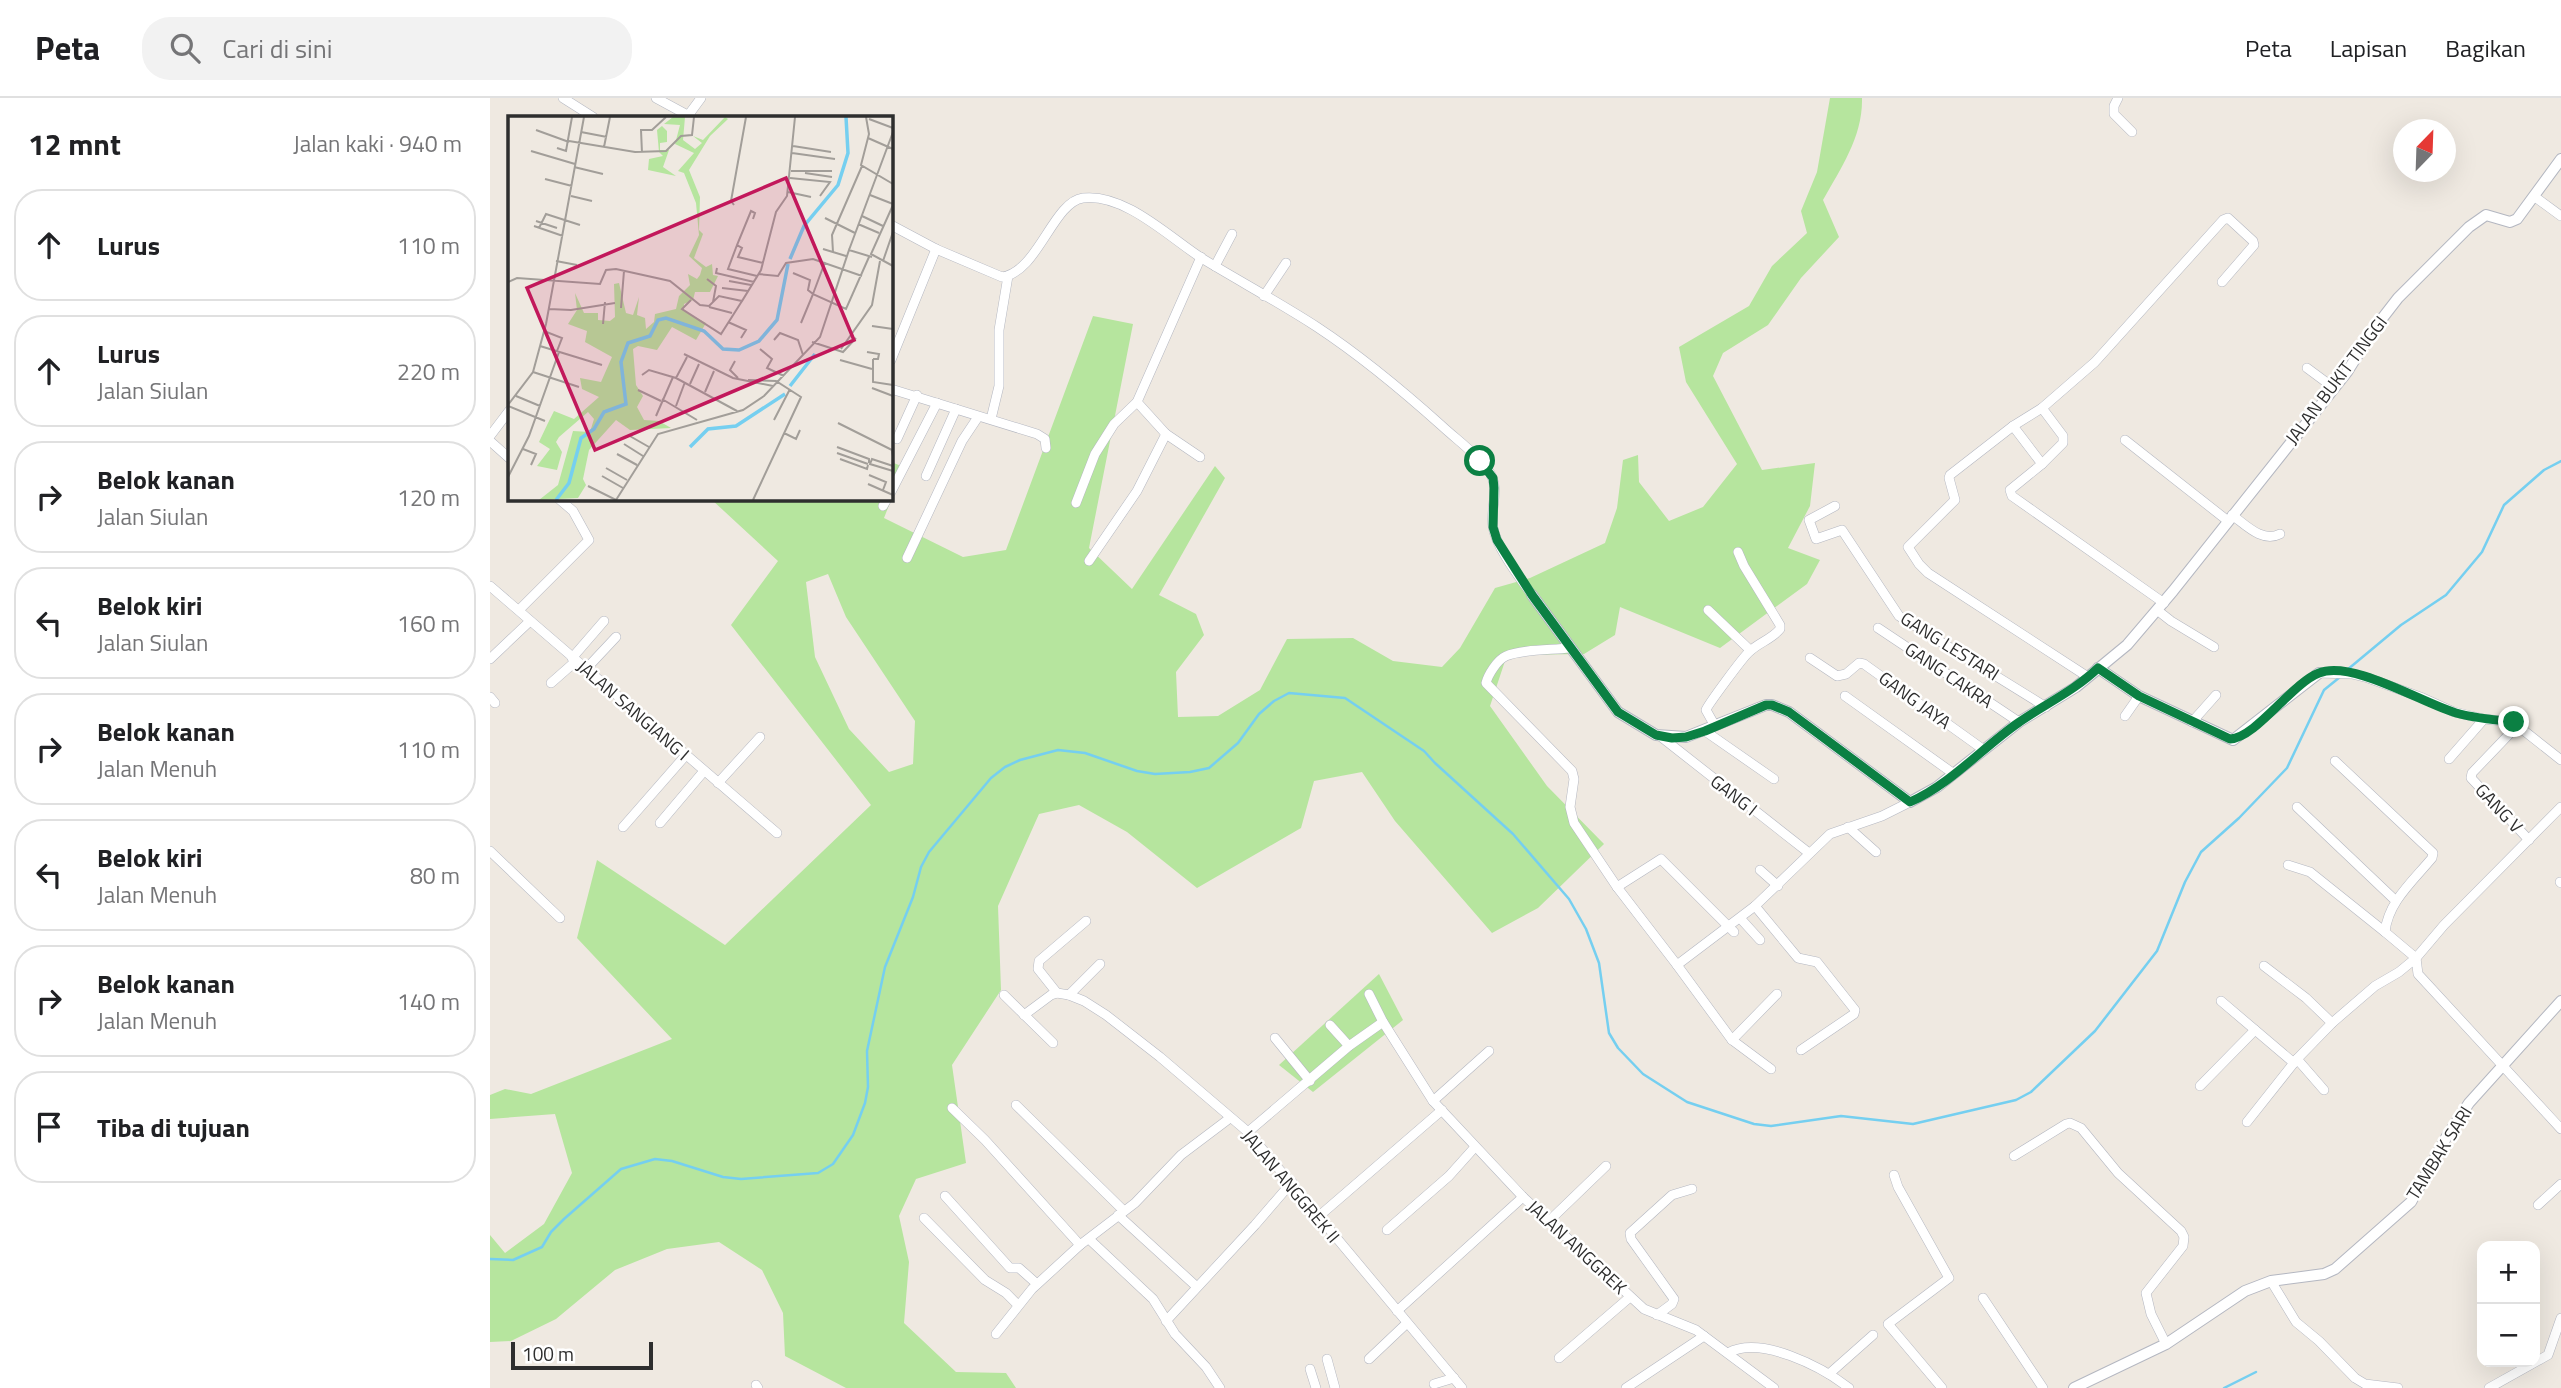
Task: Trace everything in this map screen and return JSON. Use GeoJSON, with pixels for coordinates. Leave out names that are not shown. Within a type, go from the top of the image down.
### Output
{"type":"FeatureCollection","features":[{"type":"Feature","properties":{"kind":"street"},"geometry":{"type":"LineString","coordinates":[[563,98],[591,116]]}},
{"type":"Feature","properties":{"kind":"street"},"geometry":{"type":"LineString","coordinates":[[656,98],[687,116]]}},
{"type":"Feature","properties":{"kind":"street"},"geometry":{"type":"LineString","coordinates":[[690,116],[701,98]]}},
{"type":"Feature","properties":{"kind":"street"},"geometry":{"type":"LineString","coordinates":[[2118,98],[2114,114],[2132,132]]}},
{"type":"Feature","properties":{"kind":"street","name":"JALAN BUKIT TINGGI"},"geometry":{"type":"LineString","coordinates":[[1910,802],[1954,774],[2019,722],[2046,707],[2127,645],[2334,388],[2398,298],[2469,227],[2486,215],[2514,221],[2535,197],[2561,159]]}},
{"type":"Feature","properties":{"kind":"street"},"geometry":{"type":"LineString","coordinates":[[2535,197],[2561,216]]}},
{"type":"Feature","properties":{"kind":"street"},"geometry":{"type":"LineString","coordinates":[[991,418],[999,386],[999,330],[1008,276],[1029,258],[1073,201],[1081,198],[1102,200],[1140,215],[1214,266],[1316,327],[1375,370],[1431,416],[1488,470],[1494,488],[1493,527],[1519,577],[1618,712],[1660,736],[1686,737],[1766,705],[1780,708],[1910,802],[1882,816],[1830,834],[1778,886],[1740,918],[1732,929],[1677,965]]}},
{"type":"Feature","properties":{"kind":"street"},"geometry":{"type":"LineString","coordinates":[[2088,677],[1928,573],[1908,550],[1911,542],[1955,500],[1950,474],[2013,426],[2042,408],[2095,362],[2228,218],[2254,245],[2222,282]]}},
{"type":"Feature","properties":{"kind":"street"},"geometry":{"type":"LineString","coordinates":[[892,226],[936,249],[995,275],[1008,276]]}},
{"type":"Feature","properties":{"kind":"street"},"geometry":{"type":"LineString","coordinates":[[1214,266],[1232,234]]}},
{"type":"Feature","properties":{"kind":"street"},"geometry":{"type":"LineString","coordinates":[[892,358],[936,249]]}},
{"type":"Feature","properties":{"kind":"street"},"geometry":{"type":"LineString","coordinates":[[1076,503],[1087,470],[1101,443],[1121,416],[1137,402],[1201,257]]}},
{"type":"Feature","properties":{"kind":"street"},"geometry":{"type":"LineString","coordinates":[[1264,296],[1286,263]]}},
{"type":"Feature","properties":{"kind":"street"},"geometry":{"type":"LineString","coordinates":[[2308,368],[2334,388]]}},
{"type":"Feature","properties":{"kind":"street"},"geometry":{"type":"LineString","coordinates":[[892,389],[1042,436],[1046,448]]}},
{"type":"Feature","properties":{"kind":"street"},"geometry":{"type":"LineString","coordinates":[[897,439],[916,396]]}},
{"type":"Feature","properties":{"kind":"street"},"geometry":{"type":"LineString","coordinates":[[1137,402],[1166,434],[1200,457]]}},
{"type":"Feature","properties":{"kind":"street"},"geometry":{"type":"LineString","coordinates":[[892,490],[937,403]]}},
{"type":"Feature","properties":{"kind":"street"},"geometry":{"type":"LineString","coordinates":[[2042,408],[2064,439],[2042,464],[2011,488],[2010,494],[2160,606],[2171,621],[2214,647]]}},
{"type":"Feature","properties":{"kind":"street"},"geometry":{"type":"LineString","coordinates":[[926,476],[956,410]]}},
{"type":"Feature","properties":{"kind":"street"},"geometry":{"type":"LineString","coordinates":[[490,436],[508,412]]}},
{"type":"Feature","properties":{"kind":"street"},"geometry":{"type":"LineString","coordinates":[[907,558],[962,441],[978,417]]}},
{"type":"Feature","properties":{"kind":"street"},"geometry":{"type":"LineString","coordinates":[[2013,426],[2042,464]]}},
{"type":"Feature","properties":{"kind":"street"},"geometry":{"type":"LineString","coordinates":[[1089,561],[1137,491],[1166,434]]}},
{"type":"Feature","properties":{"kind":"street"},"geometry":{"type":"LineString","coordinates":[[2125,440],[2230,518],[2265,537],[2280,534]]}},
{"type":"Feature","properties":{"kind":"street"},"geometry":{"type":"LineString","coordinates":[[490,442],[508,457]]}},
{"type":"Feature","properties":{"kind":"street"},"geometry":{"type":"LineString","coordinates":[[519,610],[589,540],[573,510],[560,500]]}},
{"type":"Feature","properties":{"kind":"street","name":"GANG LESTARI"},"geometry":{"type":"LineString","coordinates":[[1835,506],[1809,520],[1816,539],[1842,530],[1899,616],[2046,707]]}},
{"type":"Feature","properties":{"kind":"street"},"geometry":{"type":"LineString","coordinates":[[1738,552],[1780,626],[1777,633],[1751,650],[1706,707],[1710,729],[1774,779]]}},
{"type":"Feature","properties":{"kind":"street","name":"JALAN SANGIANG I"},"geometry":{"type":"LineString","coordinates":[[490,586],[777,833]]}},
{"type":"Feature","properties":{"kind":"street"},"geometry":{"type":"LineString","coordinates":[[1708,610],[1751,650]]}},
{"type":"Feature","properties":{"kind":"street"},"geometry":{"type":"LineString","coordinates":[[490,659],[530,621]]}},
{"type":"Feature","properties":{"kind":"street"},"geometry":{"type":"LineString","coordinates":[[551,683],[604,621]]}},
{"type":"Feature","properties":{"kind":"street","name":"GANG CAKRA"},"geometry":{"type":"LineString","coordinates":[[1878,628],[2019,722]]}},
{"type":"Feature","properties":{"kind":"street"},"geometry":{"type":"LineString","coordinates":[[586,669],[617,637]]}},
{"type":"Feature","properties":{"kind":"street"},"geometry":{"type":"LineString","coordinates":[[1569,648],[1503,657],[1486,683],[1572,771],[1574,779],[1570,807],[1574,823],[1617,887],[1732,1040],[1771,1069]]}},
{"type":"Feature","properties":{"kind":"street","name":"GANG JAYA"},"geometry":{"type":"LineString","coordinates":[[1810,658],[1837,676],[1846,674],[1859,663],[1864,664],[1984,750]]}},
{"type":"Feature","properties":{"kind":"street"},"geometry":{"type":"LineString","coordinates":[[2098,668],[2139,696],[2233,740],[2319,673],[2352,674],[2423,698],[2454,712],[2514,722],[2561,760]]}},
{"type":"Feature","properties":{"kind":"street"},"geometry":{"type":"LineString","coordinates":[[2192,722],[2216,695]]}},
{"type":"Feature","properties":{"kind":"street"},"geometry":{"type":"LineString","coordinates":[[1844,696],[1954,774]]}},
{"type":"Feature","properties":{"kind":"street"},"geometry":{"type":"LineString","coordinates":[[2125,716],[2139,696]]}},
{"type":"Feature","properties":{"kind":"street"},"geometry":{"type":"LineString","coordinates":[[2449,759],[2484,719]]}},
{"type":"Feature","properties":{"kind":"street","name":"GANG V"},"geometry":{"type":"LineString","coordinates":[[2518,725],[2471,776],[2529,840]]}},
{"type":"Feature","properties":{"kind":"street","name":"GANG I"},"geometry":{"type":"LineString","coordinates":[[1660,736],[1809,853]]}},
{"type":"Feature","properties":{"kind":"street"},"geometry":{"type":"LineString","coordinates":[[718,783],[760,737]]}},
{"type":"Feature","properties":{"kind":"street"},"geometry":{"type":"LineString","coordinates":[[624,827],[687,755]]}},
{"type":"Feature","properties":{"kind":"street"},"geometry":{"type":"LineString","coordinates":[[2335,761],[2433,853],[2432,858],[2388,914],[2385,932]]}},
{"type":"Feature","properties":{"kind":"street"},"geometry":{"type":"LineString","coordinates":[[660,823],[704,771]]}},
{"type":"Feature","properties":{"kind":"street"},"geometry":{"type":"LineString","coordinates":[[2297,807],[2396,901]]}},
{"type":"Feature","properties":{"kind":"street"},"geometry":{"type":"LineString","coordinates":[[2246,1122],[2296,1061],[2332,1023],[2375,986],[2416,958],[2444,925],[2561,807]]}},
{"type":"Feature","properties":{"kind":"street"},"geometry":{"type":"LineString","coordinates":[[1848,827],[1876,852]]}},
{"type":"Feature","properties":{"kind":"street"},"geometry":{"type":"LineString","coordinates":[[490,851],[560,918]]}},
{"type":"Feature","properties":{"kind":"street"},"geometry":{"type":"LineString","coordinates":[[1617,887],[1661,859],[1732,929]]}},
{"type":"Feature","properties":{"kind":"street"},"geometry":{"type":"LineString","coordinates":[[2287,865],[2310,872],[2416,958],[2418,974],[2561,1129]]}},
{"type":"Feature","properties":{"kind":"street"},"geometry":{"type":"LineString","coordinates":[[1760,870],[1778,886]]}},
{"type":"Feature","properties":{"kind":"street"},"geometry":{"type":"LineString","coordinates":[[1755,906],[1798,958],[1817,962],[1855,1010],[1854,1014],[1801,1050]]}},
{"type":"Feature","properties":{"kind":"street"},"geometry":{"type":"LineString","coordinates":[[1740,918],[1760,940]]}},
{"type":"Feature","properties":{"kind":"street"},"geometry":{"type":"LineString","coordinates":[[1024,1015],[1058,993],[1038,968],[1039,961],[1086,921]]}},
{"type":"Feature","properties":{"kind":"street"},"geometry":{"type":"LineString","coordinates":[[1069,995],[1100,964]]}},
{"type":"Feature","properties":{"kind":"street"},"geometry":{"type":"LineString","coordinates":[[2264,965],[2332,1023]]}},
{"type":"Feature","properties":{"kind":"street","name":"JALAN ANGGREK II"},"geometry":{"type":"LineString","coordinates":[[1058,993],[1084,1001],[1106,1015],[1248,1132],[1462,1388]]}},
{"type":"Feature","properties":{"kind":"street"},"geometry":{"type":"LineString","coordinates":[[1369,994],[1433,1101],[1523,1197]]}},
{"type":"Feature","properties":{"kind":"street"},"geometry":{"type":"LineString","coordinates":[[1732,1040],[1777,994]]}},
{"type":"Feature","properties":{"kind":"street"},"geometry":{"type":"LineString","coordinates":[[1004,995],[1053,1043]]}},
{"type":"Feature","properties":{"kind":"street"},"geometry":{"type":"LineString","coordinates":[[2221,1000],[2296,1061],[2324,1090]]}},
{"type":"Feature","properties":{"kind":"street","name":"TAMBAK SARI"},"geometry":{"type":"LineString","coordinates":[[2074,1388],[2166,1344],[2230,1300],[2271,1281],[2324,1274],[2336,1269],[2398,1215],[2417,1193],[2462,1114],[2501,1066],[2561,1001]]}},
{"type":"Feature","properties":{"kind":"street"},"geometry":{"type":"LineString","coordinates":[[1248,1132],[1349,1046],[1384,1022]]}},
{"type":"Feature","properties":{"kind":"street"},"geometry":{"type":"LineString","coordinates":[[1330,1026],[1349,1046]]}},
{"type":"Feature","properties":{"kind":"street"},"geometry":{"type":"LineString","coordinates":[[2200,1086],[2255,1030]]}},
{"type":"Feature","properties":{"kind":"street"},"geometry":{"type":"LineString","coordinates":[[1275,1038],[1310,1081]]}},
{"type":"Feature","properties":{"kind":"street"},"geometry":{"type":"LineString","coordinates":[[1433,1101],[1489,1051]]}},
{"type":"Feature","properties":{"kind":"street"},"geometry":{"type":"LineString","coordinates":[[1016,1105],[1120,1213],[1197,1287]]}},
{"type":"Feature","properties":{"kind":"street"},"geometry":{"type":"LineString","coordinates":[[952,1108],[985,1140],[1080,1245]]}},
{"type":"Feature","properties":{"kind":"street"},"geometry":{"type":"LineString","coordinates":[[1318,1217],[1441,1110]]}},
{"type":"Feature","properties":{"kind":"street"},"geometry":{"type":"LineString","coordinates":[[996,1334],[1037,1284],[1080,1245],[1135,1203],[1181,1155],[1230,1118]]}},
{"type":"Feature","properties":{"kind":"street"},"geometry":{"type":"LineString","coordinates":[[2014,1156],[2066,1124],[2075,1124],[2118,1173],[2181,1231],[2184,1237],[2183,1246],[2147,1293],[2151,1314],[2166,1344]]}},
{"type":"Feature","properties":{"kind":"street"},"geometry":{"type":"LineString","coordinates":[[1387,1230],[1449,1176],[1475,1147]]}},
{"type":"Feature","properties":{"kind":"street"},"geometry":{"type":"LineString","coordinates":[[1550,1220],[1606,1166]]}},
{"type":"Feature","properties":{"kind":"street"},"geometry":{"type":"LineString","coordinates":[[1894,1175],[1898,1187],[1949,1278],[1888,1324],[1942,1388]]}},
{"type":"Feature","properties":{"kind":"street"},"geometry":{"type":"LineString","coordinates":[[1166,1321],[1292,1182]]}},
{"type":"Feature","properties":{"kind":"street"},"geometry":{"type":"LineString","coordinates":[[2538,1205],[2561,1184]]}},
{"type":"Feature","properties":{"kind":"street"},"geometry":{"type":"LineString","coordinates":[[1657,1315],[1672,1304],[1674,1299],[1631,1239],[1630,1233],[1672,1195],[1692,1189]]}},
{"type":"Feature","properties":{"kind":"street"},"geometry":{"type":"LineString","coordinates":[[945,1196],[1010,1268],[1020,1268],[1037,1284]]}},
{"type":"Feature","properties":{"kind":"street","name":"JALAN ANGGREK"},"geometry":{"type":"LineString","coordinates":[[1397,1311],[1523,1197],[1644,1309],[1682,1323],[1704,1336],[1774,1388]]}},
{"type":"Feature","properties":{"kind":"street"},"geometry":{"type":"LineString","coordinates":[[924,1218],[985,1280],[1006,1293],[1018,1305]]}},
{"type":"Feature","properties":{"kind":"street"},"geometry":{"type":"LineString","coordinates":[[1089,1239],[1153,1299],[1180,1340],[1206,1367],[1220,1388]]}},
{"type":"Feature","properties":{"kind":"street"},"geometry":{"type":"LineString","coordinates":[[2271,1281],[2296,1322],[2355,1378],[2365,1384],[2398,1388]]}},
{"type":"Feature","properties":{"kind":"street"},"geometry":{"type":"LineString","coordinates":[[1559,1358],[1630,1297]]}},
{"type":"Feature","properties":{"kind":"street"},"geometry":{"type":"LineString","coordinates":[[1983,1298],[2043,1388]]}},
{"type":"Feature","properties":{"kind":"street"},"geometry":{"type":"LineString","coordinates":[[2489,1388],[2548,1355],[2561,1318]]}},
{"type":"Feature","properties":{"kind":"street"},"geometry":{"type":"LineString","coordinates":[[1369,1359],[1406,1324]]}},
{"type":"Feature","properties":{"kind":"street"},"geometry":{"type":"LineString","coordinates":[[1829,1374],[1873,1335]]}},
{"type":"Feature","properties":{"kind":"street"},"geometry":{"type":"LineString","coordinates":[[1626,1388],[1704,1336]]}},
{"type":"Feature","properties":{"kind":"street"},"geometry":{"type":"LineString","coordinates":[[1728,1353],[1747,1347],[1769,1350],[1829,1374],[1849,1388]]}},
{"type":"Feature","properties":{"kind":"street"},"geometry":{"type":"LineString","coordinates":[[1327,1359],[1335,1388]]}},
{"type":"Feature","properties":{"kind":"street"},"geometry":{"type":"LineString","coordinates":[[1310,1368],[1316,1388]]}},
{"type":"Feature","properties":{"kind":"street"},"geometry":{"type":"LineString","coordinates":[[1434,1384],[1454,1378]]}},
{"type":"Feature","properties":{"kind":"green space"},"geometry":{"type":"Polygon","coordinates":[[[1830,98],[1862,98],[1855,139],[1823,200],[1839,237],[1801,278],[1768,325],[1723,353],[1713,376],[1762,470],[1815,463],[1810,506],[1788,548],[1820,560],[1807,584],[1720,648],[1620,607],[1615,635],[1584,654],[1507,655],[1490,706],[1547,786],[1604,844],[1538,908],[1492,933],[1395,821],[1362,772],[1314,781],[1301,828],[1197,888],[1127,832],[1079,805],[1039,814],[998,906],[1001,990],[952,1065],[966,1163],[916,1179],[899,1216],[909,1262],[904,1323],[956,1372],[1006,1373],[1016,1388],[846,1388],[785,1356],[783,1313],[762,1270],[719,1242],[667,1249],[615,1270],[556,1319],[511,1341],[490,1342],[490,1235],[505,1253],[544,1224],[572,1173],[555,1114],[490,1119],[490,1095],[505,1089],[531,1094],[672,1039],[577,938],[597,860],[725,945],[871,805],[731,625],[778,561],[712,500],[891,500],[884,518],[963,557],[1006,550],[1093,316],[1133,324],[1089,548],[1132,589],[1215,466],[1225,478],[1159,595],[1196,614],[1204,635],[1176,672],[1178,717],[1218,716],[1260,690],[1287,639],[1353,638],[1393,661],[1442,667],[1460,648],[1495,588],[1530,578],[1605,543],[1617,508],[1623,460],[1638,455],[1639,482],[1669,521],[1703,507],[1737,464],[1686,382],[1679,347],[1749,306],[1772,266],[1807,233],[1801,211],[1817,172],[1830,98]],[[828,574],[806,582],[815,657],[849,729],[889,772],[913,764],[915,721],[846,617],[828,574]]]}},
{"type":"Feature","properties":{"kind":"green space"},"geometry":{"type":"Polygon","coordinates":[[[892,462],[904,467],[892,498],[892,462]]]}},
{"type":"Feature","properties":{"kind":"green space"},"geometry":{"type":"Polygon","coordinates":[[[1379,974],[1403,1020],[1313,1092],[1279,1065],[1379,974]]]}},
{"type":"Feature","properties":{"kind":"waterway"},"geometry":{"type":"LineString","coordinates":[[2347,670],[2401,625],[2446,595],[2482,552],[2504,505],[2544,470],[2561,461]]}},
{"type":"Feature","properties":{"kind":"waterway"},"geometry":{"type":"LineString","coordinates":[[490,1259],[513,1260],[542,1247],[551,1232],[564,1219],[621,1169],[655,1159],[672,1161],[723,1177],[741,1179],[818,1173],[833,1164],[853,1135],[865,1103],[868,1087],[867,1051],[885,967],[913,897],[921,867],[929,852],[991,778],[1020,760],[1058,750],[1085,753],[1137,771],[1155,774],[1190,772],[1209,768],[1238,743],[1259,714],[1289,693],[1345,698],[1424,751],[1513,834],[1569,899],[1586,929],[1599,963],[1609,1033],[1618,1048],[1643,1074],[1687,1102],[1754,1124],[1771,1126],[1841,1116],[1913,1124],[2016,1100],[2031,1092],[2095,1031],[2157,951],[2185,882],[2201,852],[2239,818],[2287,768],[2324,690],[2340,677]]}},
{"type":"Feature","properties":{"kind":"waterway"},"geometry":{"type":"LineString","coordinates":[[2224,1388],[2256,1372]]}},
{"type":"Feature","properties":{"kind":"route"},"geometry":{"type":"LineString","coordinates":[[1480,461],[1493,478],[1493,527],[1497,540],[1519,577],[1618,712],[1656,735],[1672,738],[1705,731],[1758,708],[1772,705],[1789,712],[1910,802],[1937,787],[2019,722],[2063,696],[2098,668],[2139,696],[2233,740],[2319,673],[2336,672],[2368,678],[2454,712],[2514,722]]}}]}
